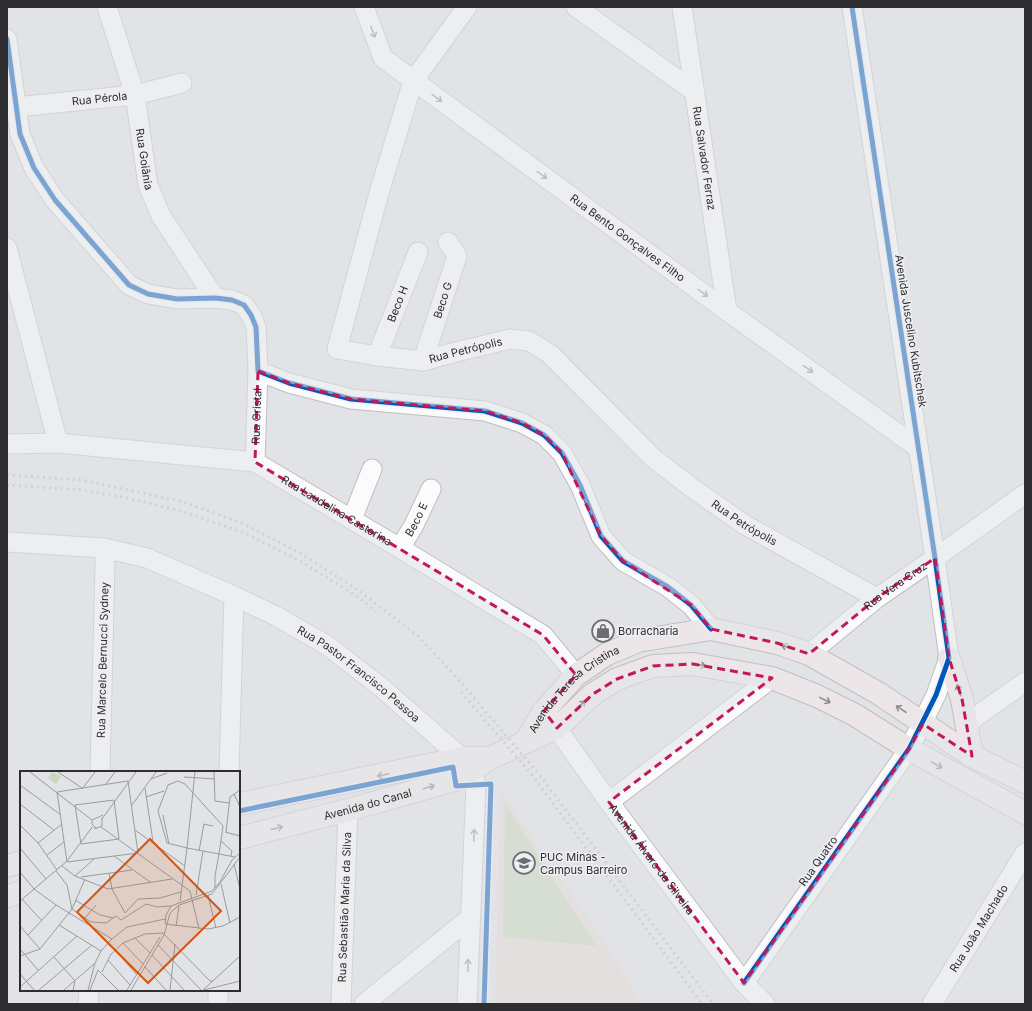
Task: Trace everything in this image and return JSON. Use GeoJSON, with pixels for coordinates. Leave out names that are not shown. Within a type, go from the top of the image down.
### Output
{"type":"FeatureCollection","features":[{"type":"Feature","properties":{"kind":"main road","name":"Avenida Teresa Cristina"},"geometry":{"type":"LineString","coordinates":[[526,741],[544,710],[576,675],[607,654],[638,641],[711,629],[777,643],[809,654],[878,693],[972,756],[1025,782]]}},
{"type":"Feature","properties":{"kind":"main road"},"geometry":{"type":"LineString","coordinates":[[949,658],[962,700],[972,756]]}},
{"type":"Feature","properties":{"kind":"main road","name":"Avenida Teresa Cristina"},"geometry":{"type":"LineString","coordinates":[[526,741],[557,728],[593,694],[617,679],[654,666],[693,664],[772,678],[817,696],[855,715],[909,750],[1025,813]]}},
{"type":"Feature","properties":{"kind":"main road","name":"Avenida do Canal"},"geometry":{"type":"LineString","coordinates":[[240,804],[467,764],[490,758],[526,741]]}},
{"type":"Feature","properties":{"kind":"main road","name":"Avenida do Canal"},"geometry":{"type":"LineString","coordinates":[[240,838],[348,810],[455,780],[467,764]]}},
{"type":"Feature","properties":{"kind":"main road"},"geometry":{"type":"LineString","coordinates":[[7,866],[20,862]]}},
{"type":"Feature","properties":{"kind":"main road"},"geometry":{"type":"LineString","coordinates":[[7,896],[20,893]]}},
{"type":"Feature","properties":{"kind":"street","name":"Rua Goiânia"},"geometry":{"type":"LineString","coordinates":[[107,7],[136,95],[148,185],[161,216],[215,298]]}},
{"type":"Feature","properties":{"kind":"street","name":"Rua Bento Gonçalves Filho"},"geometry":{"type":"LineString","coordinates":[[364,7],[383,58],[727,311],[918,448]]}},
{"type":"Feature","properties":{"kind":"street","name":"Rua Petrópolis"},"geometry":{"type":"LineString","coordinates":[[467,7],[413,81],[379,193],[337,349],[377,356],[423,361],[510,339],[529,341],[550,354],[653,458],[695,490],[745,525],[876,598]]}},
{"type":"Feature","properties":{"kind":"street"},"geometry":{"type":"LineString","coordinates":[[576,7],[695,92]]}},
{"type":"Feature","properties":{"kind":"street","name":"Rua Salvador Ferraz"},"geometry":{"type":"LineString","coordinates":[[682,7],[727,311]]}},
{"type":"Feature","properties":{"kind":"street","name":"Avenida Juscelino Kubitschek"},"geometry":{"type":"LineString","coordinates":[[852,8],[949,658]]}},
{"type":"Feature","properties":{"kind":"street","name":"Rua Cristal"},"geometry":{"type":"LineString","coordinates":[[7,39],[20,134],[34,168],[55,200],[129,285],[148,294],[177,299],[215,298],[232,300],[244,305],[251,315],[256,327],[258,371],[255,462]]}},
{"type":"Feature","properties":{"kind":"street","name":"Rua Pérola"},"geometry":{"type":"LineString","coordinates":[[16,106],[136,95],[182,83]]}},
{"type":"Feature","properties":{"kind":"street","name":"Beco G"},"geometry":{"type":"LineString","coordinates":[[423,361],[457,256],[448,242]]}},
{"type":"Feature","properties":{"kind":"street"},"geometry":{"type":"LineString","coordinates":[[7,248],[58,443]]}},
{"type":"Feature","properties":{"kind":"street","name":"Beco H"},"geometry":{"type":"LineString","coordinates":[[377,356],[418,252]]}},
{"type":"Feature","properties":{"kind":"street"},"geometry":{"type":"LineString","coordinates":[[258,371],[289,383],[351,399],[485,411],[522,423],[544,435],[562,453],[580,485],[601,536],[623,560],[692,605],[711,629]]}},
{"type":"Feature","properties":{"kind":"street","name":"Rua Laudelina Castorina"},"geometry":{"type":"LineString","coordinates":[[7,444],[58,443],[255,462],[543,635],[576,675]]}},
{"type":"Feature","properties":{"kind":"street"},"geometry":{"type":"LineString","coordinates":[[352,519],[372,470]]}},
{"type":"Feature","properties":{"kind":"street","name":"Beco E"},"geometry":{"type":"LineString","coordinates":[[400,548],[414,525],[431,490]]}},
{"type":"Feature","properties":{"kind":"street","name":"Rua Vera Cruz"},"geometry":{"type":"LineString","coordinates":[[809,654],[876,598],[1025,494]]}},
{"type":"Feature","properties":{"kind":"street","name":"Rua Pastor Francisco Pessoa"},"geometry":{"type":"LineString","coordinates":[[7,542],[104,548],[147,558],[276,616],[328,646],[382,688],[467,764]]}},
{"type":"Feature","properties":{"kind":"street","name":"Rua Marcelo Bernucci Sydney"},"geometry":{"type":"LineString","coordinates":[[100,771],[105,564],[104,548]]}},
{"type":"Feature","properties":{"kind":"street"},"geometry":{"type":"LineString","coordinates":[[229,771],[234,596]]}},
{"type":"Feature","properties":{"kind":"street","name":"Rua Quatro"},"geometry":{"type":"LineString","coordinates":[[744,983],[909,750],[936,695],[949,658]]}},
{"type":"Feature","properties":{"kind":"street"},"geometry":{"type":"LineString","coordinates":[[609,802],[772,678]]}},
{"type":"Feature","properties":{"kind":"street"},"geometry":{"type":"LineString","coordinates":[[967,723],[1025,682]]}},
{"type":"Feature","properties":{"kind":"street","name":"Avenida Álvaro da Silveira"},"geometry":{"type":"LineString","coordinates":[[544,710],[609,802],[744,983],[765,1004]]}},
{"type":"Feature","properties":{"kind":"street"},"geometry":{"type":"LineString","coordinates":[[467,764],[476,785],[467,1004]]}},
{"type":"Feature","properties":{"kind":"street","name":"Rua Sebastião Maria da Silva"},"geometry":{"type":"LineString","coordinates":[[341,1004],[348,810]]}},
{"type":"Feature","properties":{"kind":"street","name":"Rua João Machado"},"geometry":{"type":"LineString","coordinates":[[932,1004],[1025,853]]}},
{"type":"Feature","properties":{"kind":"street"},"geometry":{"type":"LineString","coordinates":[[364,1004],[470,918]]}},
{"type":"Feature","properties":{"kind":"street"},"geometry":{"type":"LineString","coordinates":[[88,1004],[89,991]]}},
{"type":"Feature","properties":{"kind":"street"},"geometry":{"type":"LineString","coordinates":[[218,991],[218,1004]]}},
{"type":"Feature","properties":{"kind":"highlighted area"},"geometry":{"type":"Polygon","coordinates":[[[258,371],[289,383],[351,399],[485,411],[522,423],[544,435],[562,453],[601,536],[623,561],[691,605],[711,629],[777,643],[809,654],[877,598],[935,558],[949,658],[962,699],[972,756],[923,724],[909,749],[744,983],[609,802],[772,678],[693,664],[653,666],[617,679],[593,694],[557,728],[544,711],[576,675],[543,635],[255,462],[258,371]]]}},
{"type":"Feature","properties":{"kind":"shaded area","name":"PUC Minas - Campus Barreiro"},"geometry":{"type":"Polygon","coordinates":[[[500,790],[600,936],[643,1004],[495,1004],[500,790]]]}},
{"type":"Feature","properties":{"kind":"green space"},"geometry":{"type":"Polygon","coordinates":[[[505,804],[596,946],[503,937],[505,804]]]}},
{"type":"Feature","properties":{"kind":"railway"},"geometry":{"type":"LineString","coordinates":[[7,475],[81,480],[184,502],[244,524],[300,553],[358,590],[418,636],[457,678],[538,773],[713,1004]]}},
{"type":"Feature","properties":{"kind":"railway"},"geometry":{"type":"LineString","coordinates":[[7,485],[82,490],[127,498],[181,511],[245,533],[300,561],[355,595],[376,611]]}},
{"type":"Feature","properties":{"kind":"railway"},"geometry":{"type":"LineString","coordinates":[[461,692],[532,775],[702,1004]]}},
{"type":"Feature","properties":{"kind":"cycle path"},"geometry":{"type":"LineString","coordinates":[[744,983],[909,749],[936,695],[949,658],[852,7]]}},
{"type":"Feature","properties":{"kind":"cycle path"},"geometry":{"type":"LineString","coordinates":[[7,39],[20,134],[34,168],[55,200],[129,285],[148,294],[177,299],[215,298],[232,300],[244,305],[251,315],[256,327],[258,371],[289,383],[351,399],[485,411],[522,423],[544,435],[562,453],[580,485],[601,536],[623,561],[668,587],[691,605],[711,629]]}},
{"type":"Feature","properties":{"kind":"cycle path"},"geometry":{"type":"LineString","coordinates":[[240,811],[453,767],[456,786],[491,784],[484,1004]]}},
{"type":"Feature","properties":{"kind":"place","name":"Borracharia"},"geometry":{"type":"Point","coordinates":[603,631]}},
{"type":"Feature","properties":{"kind":"place","name":"PUC Minas - Campus Barreiro"},"geometry":{"type":"Point","coordinates":[524,863]}}]}
